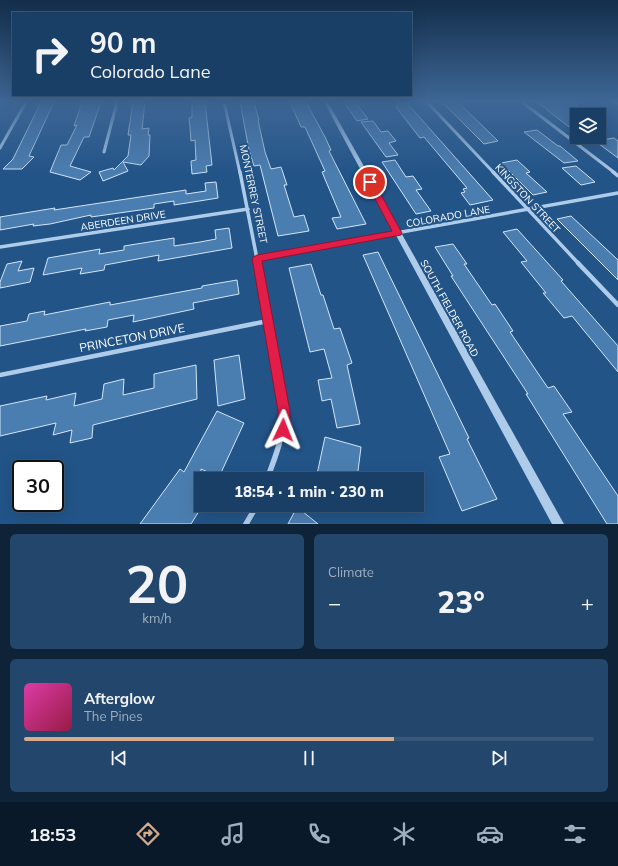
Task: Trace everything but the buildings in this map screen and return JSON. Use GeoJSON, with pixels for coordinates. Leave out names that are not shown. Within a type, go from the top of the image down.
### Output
{"type":"FeatureCollection","features":[{"type":"Feature","properties":{"kind":"street"},"geometry":{"type":"LineString","coordinates":[[0,148],[12,126]]}},
{"type":"Feature","properties":{"kind":"street"},"geometry":{"type":"LineString","coordinates":[[104,152],[111,126]]}},
{"type":"Feature","properties":{"kind":"street","name":"MONTERREY STREET"},"geometry":{"type":"LineString","coordinates":[[229,126],[248,209],[284,411],[283,430],[278,451],[270,472]]}},
{"type":"Feature","properties":{"kind":"street","name":"SOUTH FIELDER ROAD"},"geometry":{"type":"LineString","coordinates":[[339,126],[558,524]]}},
{"type":"Feature","properties":{"kind":"street","name":"KINGSTON STREET"},"geometry":{"type":"LineString","coordinates":[[450,126],[618,305]]}},
{"type":"Feature","properties":{"kind":"street"},"geometry":{"type":"LineString","coordinates":[[554,126],[618,176]]}},
{"type":"Feature","properties":{"kind":"street","name":"COLORADO LANE"},"geometry":{"type":"LineString","coordinates":[[257,258],[618,193]]}},
{"type":"Feature","properties":{"kind":"street","name":"ABERDEEN DRIVE"},"geometry":{"type":"LineString","coordinates":[[0,247],[248,209]]}},
{"type":"Feature","properties":{"kind":"street","name":"PRINCETON DRIVE"},"geometry":{"type":"LineString","coordinates":[[0,375],[268,321]]}},
{"type":"Feature","properties":{"kind":"street"},"geometry":{"type":"LineString","coordinates":[[246,524],[253,512]]}},
{"type":"Feature","properties":{"kind":"route"},"geometry":{"type":"LineString","coordinates":[[283,430],[284,411],[257,258],[398,233],[370,182]]}}]}
